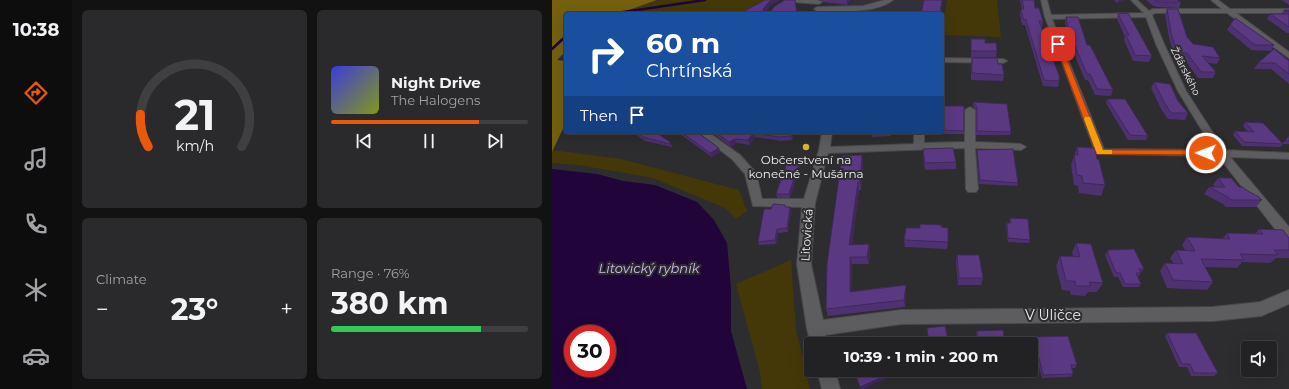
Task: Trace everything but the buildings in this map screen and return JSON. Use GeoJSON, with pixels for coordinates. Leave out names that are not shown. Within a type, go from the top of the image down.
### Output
{"type":"FeatureCollection","features":[{"type":"Feature","properties":{"kind":"street"},"geometry":{"type":"LineString","coordinates":[[793,0],[819,6],[852,9],[868,7],[890,0]]}},
{"type":"Feature","properties":{"kind":"street"},"geometry":{"type":"LineString","coordinates":[[852,9],[856,0]]}},
{"type":"Feature","properties":{"kind":"street"},"geometry":{"type":"LineString","coordinates":[[1044,0],[1048,17],[1100,152],[1220,153],[1289,156]]}},
{"type":"Feature","properties":{"kind":"street","name":"Žďárského"},"geometry":{"type":"LineString","coordinates":[[1134,0],[1149,15],[1160,44],[1182,91],[1220,153],[1288,235]]}},
{"type":"Feature","properties":{"kind":"street"},"geometry":{"type":"LineString","coordinates":[[1214,0],[1289,56]]}},
{"type":"Feature","properties":{"kind":"street"},"geometry":{"type":"LineString","coordinates":[[1149,15],[1153,11],[1289,11]]}},
{"type":"Feature","properties":{"kind":"street"},"geometry":{"type":"LineString","coordinates":[[1175,18],[1226,17],[1231,12]]}},
{"type":"Feature","properties":{"kind":"street"},"geometry":{"type":"LineString","coordinates":[[1048,17],[1149,15],[1160,18]]}},
{"type":"Feature","properties":{"kind":"street"},"geometry":{"type":"LineString","coordinates":[[944,59],[955,56],[994,57]]}},
{"type":"Feature","properties":{"kind":"street"},"geometry":{"type":"LineString","coordinates":[[944,59],[1003,61]]}},
{"type":"Feature","properties":{"kind":"street"},"geometry":{"type":"LineString","coordinates":[[970,110],[972,189]]}},
{"type":"Feature","properties":{"kind":"street"},"geometry":{"type":"LineString","coordinates":[[704,134],[736,157],[750,173],[758,202],[809,203]]}},
{"type":"Feature","properties":{"kind":"street","name":"Litovická"},"geometry":{"type":"LineString","coordinates":[[817,337],[804,264],[809,203],[824,150],[827,134]]}},
{"type":"Feature","properties":{"kind":"street"},"geometry":{"type":"LineString","coordinates":[[919,134],[919,147]]}},
{"type":"Feature","properties":{"kind":"street"},"geometry":{"type":"LineString","coordinates":[[824,150],[970,145],[1021,147]]}},
{"type":"Feature","properties":{"kind":"street","name":"V Uličce"},"geometry":{"type":"LineString","coordinates":[[815,329],[901,317],[1214,314],[1261,309],[1289,297]]}},
{"type":"Feature","properties":{"kind":"street"},"geometry":{"type":"LineString","coordinates":[[828,377],[831,389]]}},
{"type":"Feature","properties":{"kind":"shaded area"},"geometry":{"type":"Polygon","coordinates":[[[552,0],[657,0],[623,12],[564,12],[564,53],[557,60],[564,61],[564,126],[552,152],[552,0]]]}},
{"type":"Feature","properties":{"kind":"shaded area"},"geometry":{"type":"Polygon","coordinates":[[[661,0],[770,0],[749,12],[595,12],[661,0]]]}},
{"type":"Feature","properties":{"kind":"shaded area"},"geometry":{"type":"Polygon","coordinates":[[[854,0],[926,0],[923,12],[844,12],[854,0]]]}},
{"type":"Feature","properties":{"kind":"shaded area"},"geometry":{"type":"Polygon","coordinates":[[[947,0],[997,0],[1001,37],[944,35],[944,16],[947,0]]]}},
{"type":"Feature","properties":{"kind":"shaded area"},"geometry":{"type":"Polygon","coordinates":[[[552,150],[621,159],[739,190],[747,211],[736,219],[725,208],[653,178],[579,165],[552,163],[552,150]]]}},
{"type":"Feature","properties":{"kind":"shaded area"},"geometry":{"type":"Polygon","coordinates":[[[791,260],[796,329],[804,363],[804,377],[807,377],[810,389],[762,389],[760,372],[736,284],[791,260]]]}},
{"type":"Feature","properties":{"kind":"water","name":"Litovický rybník"},"geometry":{"type":"Polygon","coordinates":[[[552,169],[597,174],[623,181],[655,185],[697,202],[714,220],[727,243],[731,289],[731,331],[747,389],[552,389],[552,169]]]}},
{"type":"Feature","properties":{"kind":"waterway"},"geometry":{"type":"LineString","coordinates":[[624,12],[705,0]]}},
{"type":"Feature","properties":{"kind":"waterway"},"geometry":{"type":"LineString","coordinates":[[552,49],[564,38]]}},
{"type":"Feature","properties":{"kind":"slow traffic"},"geometry":{"type":"LineString","coordinates":[[1087,119],[1100,152],[1109,152]]}},
{"type":"Feature","properties":{"kind":"place","name":"Občerstvení na konečné - Mušárna"},"geometry":{"type":"Point","coordinates":[806,147]}},
{"type":"Feature","properties":{"kind":"route"},"geometry":{"type":"LineString","coordinates":[[1058,44],[1100,152],[1206,153]]}}]}
